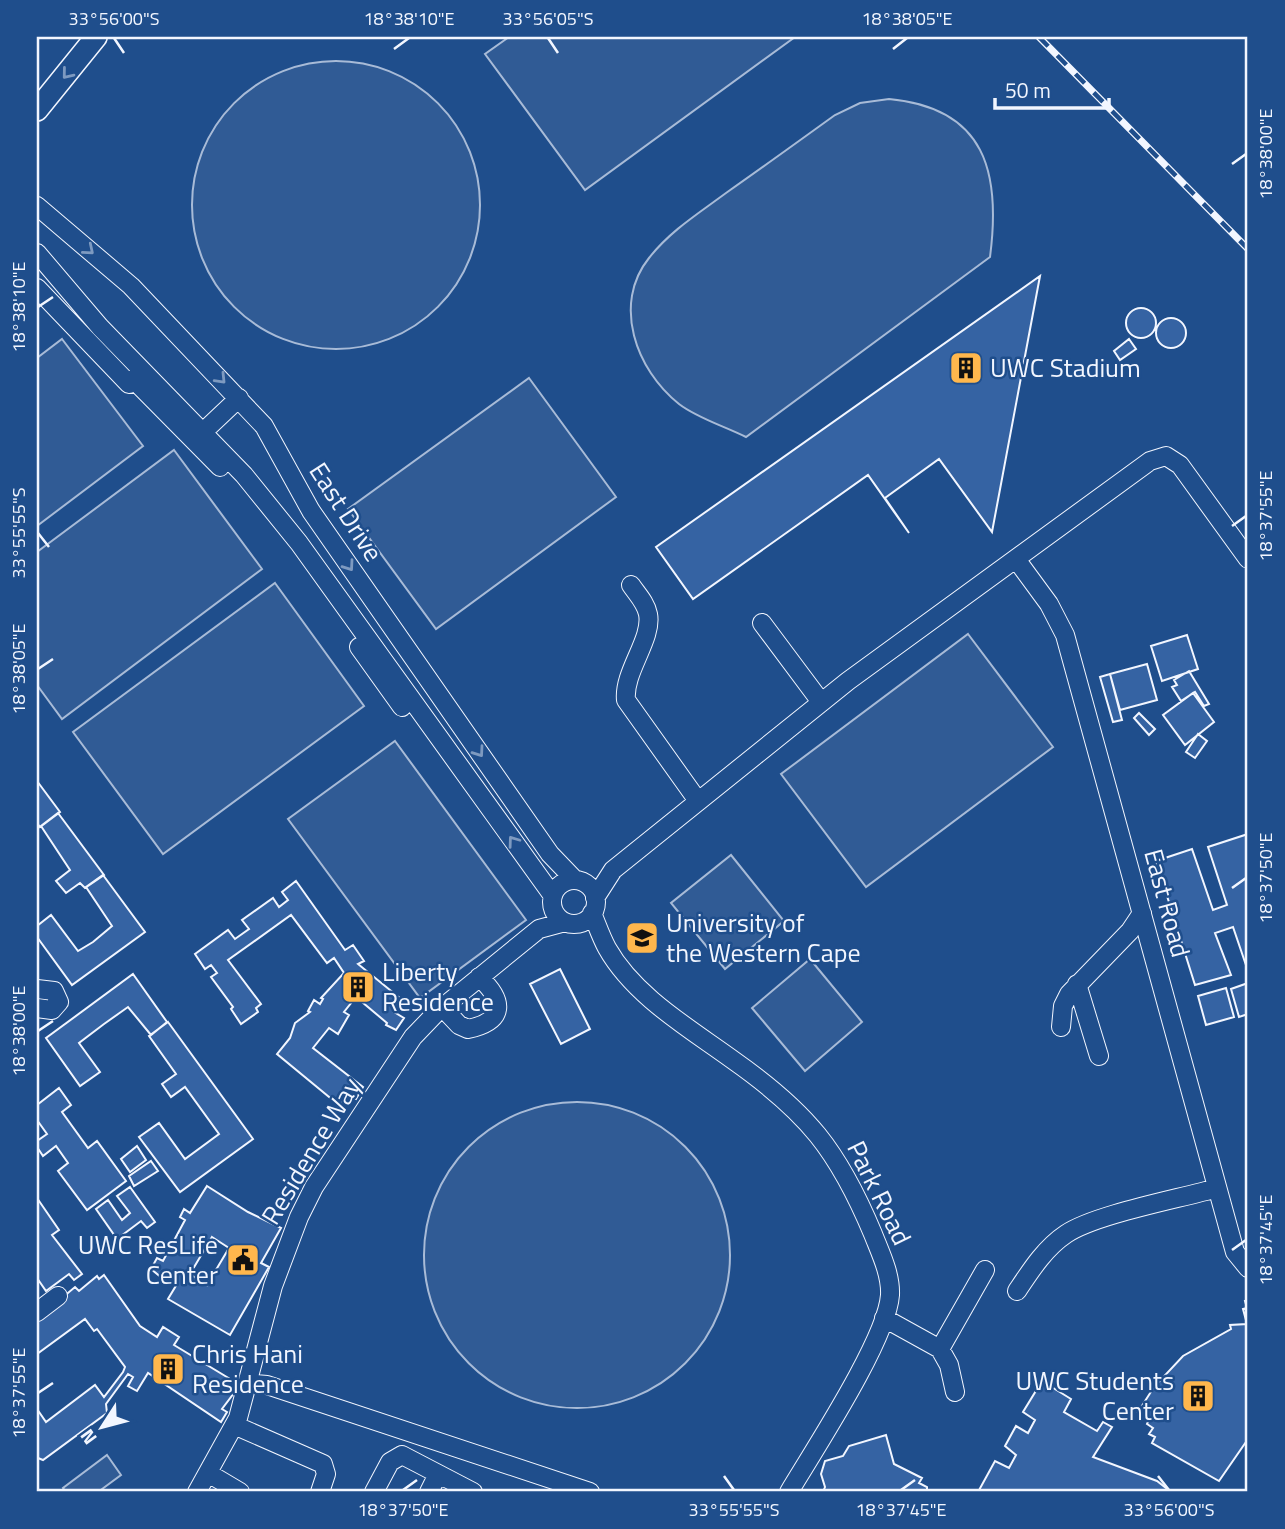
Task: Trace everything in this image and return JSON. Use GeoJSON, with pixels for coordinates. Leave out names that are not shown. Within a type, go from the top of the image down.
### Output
{"type":"FeatureCollection","features":[{"type":"Feature","properties":{"kind":"main road"},"geometry":{"type":"LineString","coordinates":[[37,110],[96,37]]}},
{"type":"Feature","properties":{"kind":"street","name":"East Drive"},"geometry":{"type":"LineString","coordinates":[[37,206],[131,286],[264,426],[311,511],[550,853],[578,881],[583,914],[557,916],[553,900],[299,543],[244,475],[100,327],[37,253]]}},
{"type":"Feature","properties":{"kind":"street"},"geometry":{"type":"LineString","coordinates":[[37,288],[129,383],[133,379],[248,496],[402,707]]}},
{"type":"Feature","properties":{"kind":"street"},"geometry":{"type":"LineString","coordinates":[[203,432],[239,398]]}},
{"type":"Feature","properties":{"kind":"street"},"geometry":{"type":"LineString","coordinates":[[583,914],[613,870],[821,702],[1150,461],[1166,456],[1180,465],[1248,559]]}},
{"type":"Feature","properties":{"kind":"street","name":"East Road"},"geometry":{"type":"LineString","coordinates":[[1016,559],[1049,604],[1065,635],[1235,1252],[1248,1268]]}},
{"type":"Feature","properties":{"kind":"street"},"geometry":{"type":"LineString","coordinates":[[631,585],[644,603],[649,617],[627,683],[626,700],[698,801]]}},
{"type":"Feature","properties":{"kind":"street"},"geometry":{"type":"LineString","coordinates":[[762,623],[821,702]]}},
{"type":"Feature","properties":{"kind":"street"},"geometry":{"type":"LineString","coordinates":[[553,900],[561,884],[613,870]]}},
{"type":"Feature","properties":{"kind":"street","name":"Residence Way"},"geometry":{"type":"LineString","coordinates":[[539,929],[553,900]]}},
{"type":"Feature","properties":{"kind":"street"},"geometry":{"type":"LineString","coordinates":[[1061,1027],[1065,1000],[1130,931],[1142,913]]}},
{"type":"Feature","properties":{"kind":"street","name":"Residence Way"},"geometry":{"type":"LineString","coordinates":[[197,1492],[234,1425],[260,1343],[273,1286],[299,1217],[314,1187],[413,1037],[442,1007],[539,929],[583,914]]}},
{"type":"Feature","properties":{"kind":"street","name":"Park Road"},"geometry":{"type":"LineString","coordinates":[[583,914],[641,990],[774,1089],[829,1146],[855,1193],[882,1256],[890,1295],[884,1318],[825,1432],[789,1492]]}},
{"type":"Feature","properties":{"kind":"street"},"geometry":{"type":"LineString","coordinates":[[442,1007],[459,1025],[468,1029],[493,1016],[499,1004],[498,998],[480,977]]}},
{"type":"Feature","properties":{"kind":"street"},"geometry":{"type":"LineString","coordinates":[[1082,980],[1096,1015]]}},
{"type":"Feature","properties":{"kind":"street"},"geometry":{"type":"LineString","coordinates":[[1082,980],[1099,1056]]}},
{"type":"Feature","properties":{"kind":"street"},"geometry":{"type":"LineString","coordinates":[[37,989],[54,991],[59,1002],[52,1010],[37,1008]]}},
{"type":"Feature","properties":{"kind":"street"},"geometry":{"type":"LineString","coordinates":[[1017,1291],[1040,1257],[1067,1233],[1088,1224],[1217,1188]]}},
{"type":"Feature","properties":{"kind":"street"},"geometry":{"type":"LineString","coordinates":[[940,1349],[985,1270]]}},
{"type":"Feature","properties":{"kind":"street"},"geometry":{"type":"LineString","coordinates":[[37,1312],[58,1296]]}},
{"type":"Feature","properties":{"kind":"street"},"geometry":{"type":"LineString","coordinates":[[884,1318],[940,1349],[949,1365],[956,1392]]}},
{"type":"Feature","properties":{"kind":"street"},"geometry":{"type":"LineString","coordinates":[[255,1384],[267,1385],[590,1492]]}},
{"type":"Feature","properties":{"kind":"street"},"geometry":{"type":"LineString","coordinates":[[234,1425],[323,1464],[326,1474],[320,1492]]}},
{"type":"Feature","properties":{"kind":"street"},"geometry":{"type":"LineString","coordinates":[[374,1492],[394,1457],[402,1455],[473,1492]]}},
{"type":"Feature","properties":{"kind":"street"},"geometry":{"type":"LineString","coordinates":[[208,1473],[240,1492]]}},
{"type":"Feature","properties":{"kind":"street"},"geometry":{"type":"LineString","coordinates":[[429,1492],[438,1474]]}},
{"type":"Feature","properties":{"kind":"shaded area"},"geometry":{"type":"Polygon","coordinates":[[[509,37],[795,37],[585,190],[485,54],[509,37]]]}},
{"type":"Feature","properties":{"kind":"shaded area"},"geometry":{"type":"Polygon","coordinates":[[[322,61],[350,61],[378,67],[404,78],[428,93],[448,113],[463,137],[474,163],[480,205],[478,233],[463,273],[448,297],[428,317],[404,332],[378,343],[350,349],[322,349],[294,343],[268,332],[244,317],[224,297],[209,273],[198,247],[192,219],[192,191],[198,163],[209,137],[224,113],[244,93],[268,78],[294,67],[322,61]]]}},
{"type":"Feature","properties":{"kind":"shaded area"},"geometry":{"type":"Polygon","coordinates":[[[889,99],[922,105],[947,116],[966,131],[980,150],[988,172],[992,198],[990,257],[746,437],[686,409],[664,390],[651,373],[634,335],[632,295],[638,276],[649,258],[685,223],[835,115],[860,103],[889,99]]]}},
{"type":"Feature","properties":{"kind":"shaded area"},"geometry":{"type":"Polygon","coordinates":[[[62,339],[143,446],[37,526],[37,358],[62,339]]]}},
{"type":"Feature","properties":{"kind":"shaded area"},"geometry":{"type":"Polygon","coordinates":[[[529,378],[616,497],[436,629],[348,509],[529,378]]]}},
{"type":"Feature","properties":{"kind":"shaded area"},"geometry":{"type":"Polygon","coordinates":[[[174,450],[262,569],[62,719],[37,685],[37,552],[174,450]]]}},
{"type":"Feature","properties":{"kind":"shaded area"},"geometry":{"type":"Polygon","coordinates":[[[275,583],[364,706],[163,854],[73,732],[275,583]]]}},
{"type":"Feature","properties":{"kind":"shaded area"},"geometry":{"type":"Polygon","coordinates":[[[968,634],[1053,747],[866,887],[781,774],[968,634]]]}},
{"type":"Feature","properties":{"kind":"shaded area"},"geometry":{"type":"Polygon","coordinates":[[[395,741],[526,920],[420,998],[288,819],[395,741]]]}},
{"type":"Feature","properties":{"kind":"shaded area"},"geometry":{"type":"Polygon","coordinates":[[[731,855],[784,921],[725,969],[671,903],[731,855]]]}},
{"type":"Feature","properties":{"kind":"shaded area"},"geometry":{"type":"Polygon","coordinates":[[[810,959],[862,1022],[805,1071],[752,1008],[810,959]]]}},
{"type":"Feature","properties":{"kind":"shaded area"},"geometry":{"type":"Polygon","coordinates":[[[577,1102],[607,1105],[636,1114],[662,1128],[685,1147],[704,1170],[718,1196],[727,1225],[730,1255],[727,1285],[718,1314],[704,1340],[685,1363],[662,1382],[636,1396],[607,1405],[577,1408],[547,1405],[518,1396],[492,1382],[469,1363],[450,1340],[436,1314],[427,1285],[424,1255],[427,1225],[436,1196],[450,1170],[469,1147],[492,1128],[518,1114],[547,1105],[577,1102]]]}},
{"type":"Feature","properties":{"kind":"shaded area"},"geometry":{"type":"Polygon","coordinates":[[[107,1455],[121,1475],[98,1492],[66,1492],[63,1488],[107,1455]]]}},
{"type":"Feature","properties":{"kind":"building","name":"UWC Stadium"},"geometry":{"type":"Polygon","coordinates":[[[1040,276],[992,532],[939,459],[885,498],[909,533],[868,475],[693,599],[656,547],[1040,276]]]}},
{"type":"Feature","properties":{"kind":"building"},"geometry":{"type":"Polygon","coordinates":[[[1141,308],[1152,312],[1156,323],[1152,334],[1141,338],[1130,334],[1126,323],[1130,312],[1141,308]]]}},
{"type":"Feature","properties":{"kind":"building"},"geometry":{"type":"Polygon","coordinates":[[[1171,318],[1182,322],[1186,333],[1182,344],[1171,348],[1160,344],[1156,333],[1160,322],[1171,318]]]}},
{"type":"Feature","properties":{"kind":"building"},"geometry":{"type":"Polygon","coordinates":[[[1129,339],[1136,349],[1120,360],[1114,351],[1129,339]]]}},
{"type":"Feature","properties":{"kind":"building"},"geometry":{"type":"Polygon","coordinates":[[[1187,635],[1198,669],[1162,681],[1151,646],[1187,635]]]}},
{"type":"Feature","properties":{"kind":"building"},"geometry":{"type":"Polygon","coordinates":[[[1147,664],[1157,700],[1120,710],[1110,674],[1147,664]]]}},
{"type":"Feature","properties":{"kind":"building"},"geometry":{"type":"Polygon","coordinates":[[[1189,671],[1209,704],[1204,706],[1195,692],[1181,701],[1172,687],[1177,685],[1174,680],[1189,671]]]}},
{"type":"Feature","properties":{"kind":"building"},"geometry":{"type":"Polygon","coordinates":[[[1110,674],[1122,720],[1113,722],[1100,677],[1110,674]]]}},
{"type":"Feature","properties":{"kind":"building"},"geometry":{"type":"Polygon","coordinates":[[[1193,693],[1214,722],[1185,745],[1163,715],[1193,693]]]}},
{"type":"Feature","properties":{"kind":"building"},"geometry":{"type":"Polygon","coordinates":[[[1139,713],[1155,729],[1149,735],[1134,718],[1139,713]]]}},
{"type":"Feature","properties":{"kind":"building"},"geometry":{"type":"Polygon","coordinates":[[[1198,734],[1207,741],[1195,758],[1186,752],[1198,734]]]}},
{"type":"Feature","properties":{"kind":"building"},"geometry":{"type":"Polygon","coordinates":[[[37,781],[60,812],[40,827],[37,823],[37,781]]]}},
{"type":"Feature","properties":{"kind":"building"},"geometry":{"type":"Polygon","coordinates":[[[58,813],[104,875],[85,888],[80,883],[66,893],[56,881],[70,870],[41,826],[58,813]]]}},
{"type":"Feature","properties":{"kind":"building"},"geometry":{"type":"Polygon","coordinates":[[[1248,834],[1248,971],[1233,927],[1215,933],[1231,975],[1195,985],[1156,861],[1192,849],[1213,910],[1227,905],[1208,847],[1248,834]]]}},
{"type":"Feature","properties":{"kind":"building"},"geometry":{"type":"Polygon","coordinates":[[[103,875],[145,932],[72,985],[37,937],[37,926],[51,915],[78,951],[93,942],[112,926],[86,887],[103,875]]]}},
{"type":"Feature","properties":{"kind":"building","name":"Liberty Residence"},"geometry":{"type":"Polygon","coordinates":[[[296,881],[345,950],[353,945],[364,961],[358,964],[401,999],[394,1012],[404,1018],[396,1030],[386,1025],[387,1023],[356,997],[344,1012],[349,1015],[338,1034],[329,1028],[313,1048],[363,1087],[356,1099],[347,1094],[340,1106],[277,1054],[290,1038],[295,1023],[310,1012],[308,1011],[314,1000],[320,1004],[323,999],[321,998],[344,973],[334,958],[327,963],[291,915],[228,960],[261,1004],[256,1008],[258,1012],[241,1024],[231,1009],[233,1007],[211,977],[217,973],[211,965],[205,969],[195,954],[228,930],[235,939],[249,929],[242,920],[273,898],[279,907],[288,900],[282,892],[296,881]]]}},
{"type":"Feature","properties":{"kind":"building"},"geometry":{"type":"Polygon","coordinates":[[[560,969],[590,1029],[561,1044],[530,984],[560,969]]]}},
{"type":"Feature","properties":{"kind":"building"},"geometry":{"type":"Polygon","coordinates":[[[133,974],[167,1022],[151,1035],[128,1007],[104,1024],[79,1043],[100,1072],[80,1086],[46,1038],[133,974]]]}},
{"type":"Feature","properties":{"kind":"building"},"geometry":{"type":"Polygon","coordinates":[[[1248,983],[1248,1014],[1239,1017],[1231,989],[1248,983]]]}},
{"type":"Feature","properties":{"kind":"building"},"geometry":{"type":"Polygon","coordinates":[[[1226,988],[1234,1017],[1206,1025],[1198,996],[1226,988]]]}},
{"type":"Feature","properties":{"kind":"building"},"geometry":{"type":"Polygon","coordinates":[[[168,1022],[253,1139],[180,1192],[139,1137],[159,1123],[185,1159],[219,1134],[185,1087],[171,1097],[162,1084],[176,1074],[149,1036],[168,1022]]]}},
{"type":"Feature","properties":{"kind":"building"},"geometry":{"type":"Polygon","coordinates":[[[59,1088],[71,1105],[62,1112],[88,1148],[97,1141],[126,1181],[87,1210],[58,1171],[68,1163],[56,1146],[43,1156],[37,1147],[37,1141],[47,1134],[37,1120],[37,1105],[59,1088]]]}},
{"type":"Feature","properties":{"kind":"building"},"geometry":{"type":"Polygon","coordinates":[[[137,1146],[146,1160],[130,1172],[121,1159],[137,1146]]]}},
{"type":"Feature","properties":{"kind":"building"},"geometry":{"type":"Polygon","coordinates":[[[151,1161],[158,1171],[134,1186],[129,1176],[151,1161]]]}},
{"type":"Feature","properties":{"kind":"building","name":"UWC ResLife Center"},"geometry":{"type":"Polygon","coordinates":[[[207,1186],[248,1212],[281,1228],[261,1263],[269,1267],[230,1335],[168,1299],[177,1284],[168,1283],[151,1269],[157,1258],[163,1261],[185,1220],[180,1217],[184,1209],[190,1213],[207,1186]],[[212,1237],[190,1274],[207,1285],[229,1248],[212,1237]]]}},
{"type":"Feature","properties":{"kind":"building"},"geometry":{"type":"Polygon","coordinates":[[[130,1187],[155,1222],[147,1228],[141,1221],[117,1239],[96,1209],[108,1200],[122,1220],[130,1213],[117,1196],[130,1187]]]}},
{"type":"Feature","properties":{"kind":"building"},"geometry":{"type":"Polygon","coordinates":[[[37,1198],[59,1230],[52,1235],[82,1274],[74,1280],[69,1274],[46,1291],[37,1278],[37,1198]]]}},
{"type":"Feature","properties":{"kind":"building","name":"Chris Hani Residence"},"geometry":{"type":"Polygon","coordinates":[[[104,1275],[140,1326],[157,1337],[163,1327],[179,1337],[174,1345],[240,1385],[222,1409],[227,1412],[221,1422],[148,1373],[137,1391],[128,1386],[133,1377],[128,1374],[106,1404],[107,1413],[43,1460],[38,1458],[37,1409],[46,1422],[95,1385],[104,1397],[125,1367],[97,1329],[94,1331],[85,1319],[37,1354],[37,1319],[75,1287],[79,1291],[97,1276],[99,1279],[104,1275]]]}},
{"type":"Feature","properties":{"kind":"building","name":"UWC Students Center"},"geometry":{"type":"Polygon","coordinates":[[[1248,1300],[1248,1439],[1219,1481],[1152,1443],[1155,1437],[1149,1434],[1153,1428],[1147,1424],[1149,1420],[1138,1412],[1154,1387],[1183,1356],[1231,1329],[1230,1325],[1247,1324],[1243,1309],[1247,1308],[1245,1301],[1248,1300]]]}},
{"type":"Feature","properties":{"kind":"building"},"geometry":{"type":"Polygon","coordinates":[[[1042,1381],[1071,1399],[1064,1412],[1097,1431],[1103,1422],[1112,1427],[1093,1457],[1157,1481],[1171,1492],[978,1492],[995,1461],[1009,1468],[1016,1455],[1005,1446],[1016,1426],[1028,1433],[1035,1420],[1023,1412],[1042,1381]]]}},
{"type":"Feature","properties":{"kind":"building"},"geometry":{"type":"Polygon","coordinates":[[[886,1435],[894,1464],[922,1478],[919,1483],[927,1487],[927,1492],[823,1492],[825,1487],[821,1474],[825,1461],[843,1456],[849,1446],[886,1435]]]}},
{"type":"Feature","properties":{"kind":"railway"},"geometry":{"type":"LineString","coordinates":[[1039,37],[1248,249]]}},
{"type":"Feature","properties":{"kind":"place","name":"UWC Stadium"},"geometry":{"type":"Point","coordinates":[966,368]}},
{"type":"Feature","properties":{"kind":"place","name":"University of the Western Cape"},"geometry":{"type":"Point","coordinates":[642,938]}},
{"type":"Feature","properties":{"kind":"place","name":"Liberty Residence"},"geometry":{"type":"Point","coordinates":[358,987]}},
{"type":"Feature","properties":{"kind":"place","name":"UWC ResLife Center"},"geometry":{"type":"Point","coordinates":[243,1260]}},
{"type":"Feature","properties":{"kind":"place","name":"Chris Hani Residence"},"geometry":{"type":"Point","coordinates":[168,1369]}},
{"type":"Feature","properties":{"kind":"place","name":"UWC Students Center"},"geometry":{"type":"Point","coordinates":[1198,1396]}}]}
